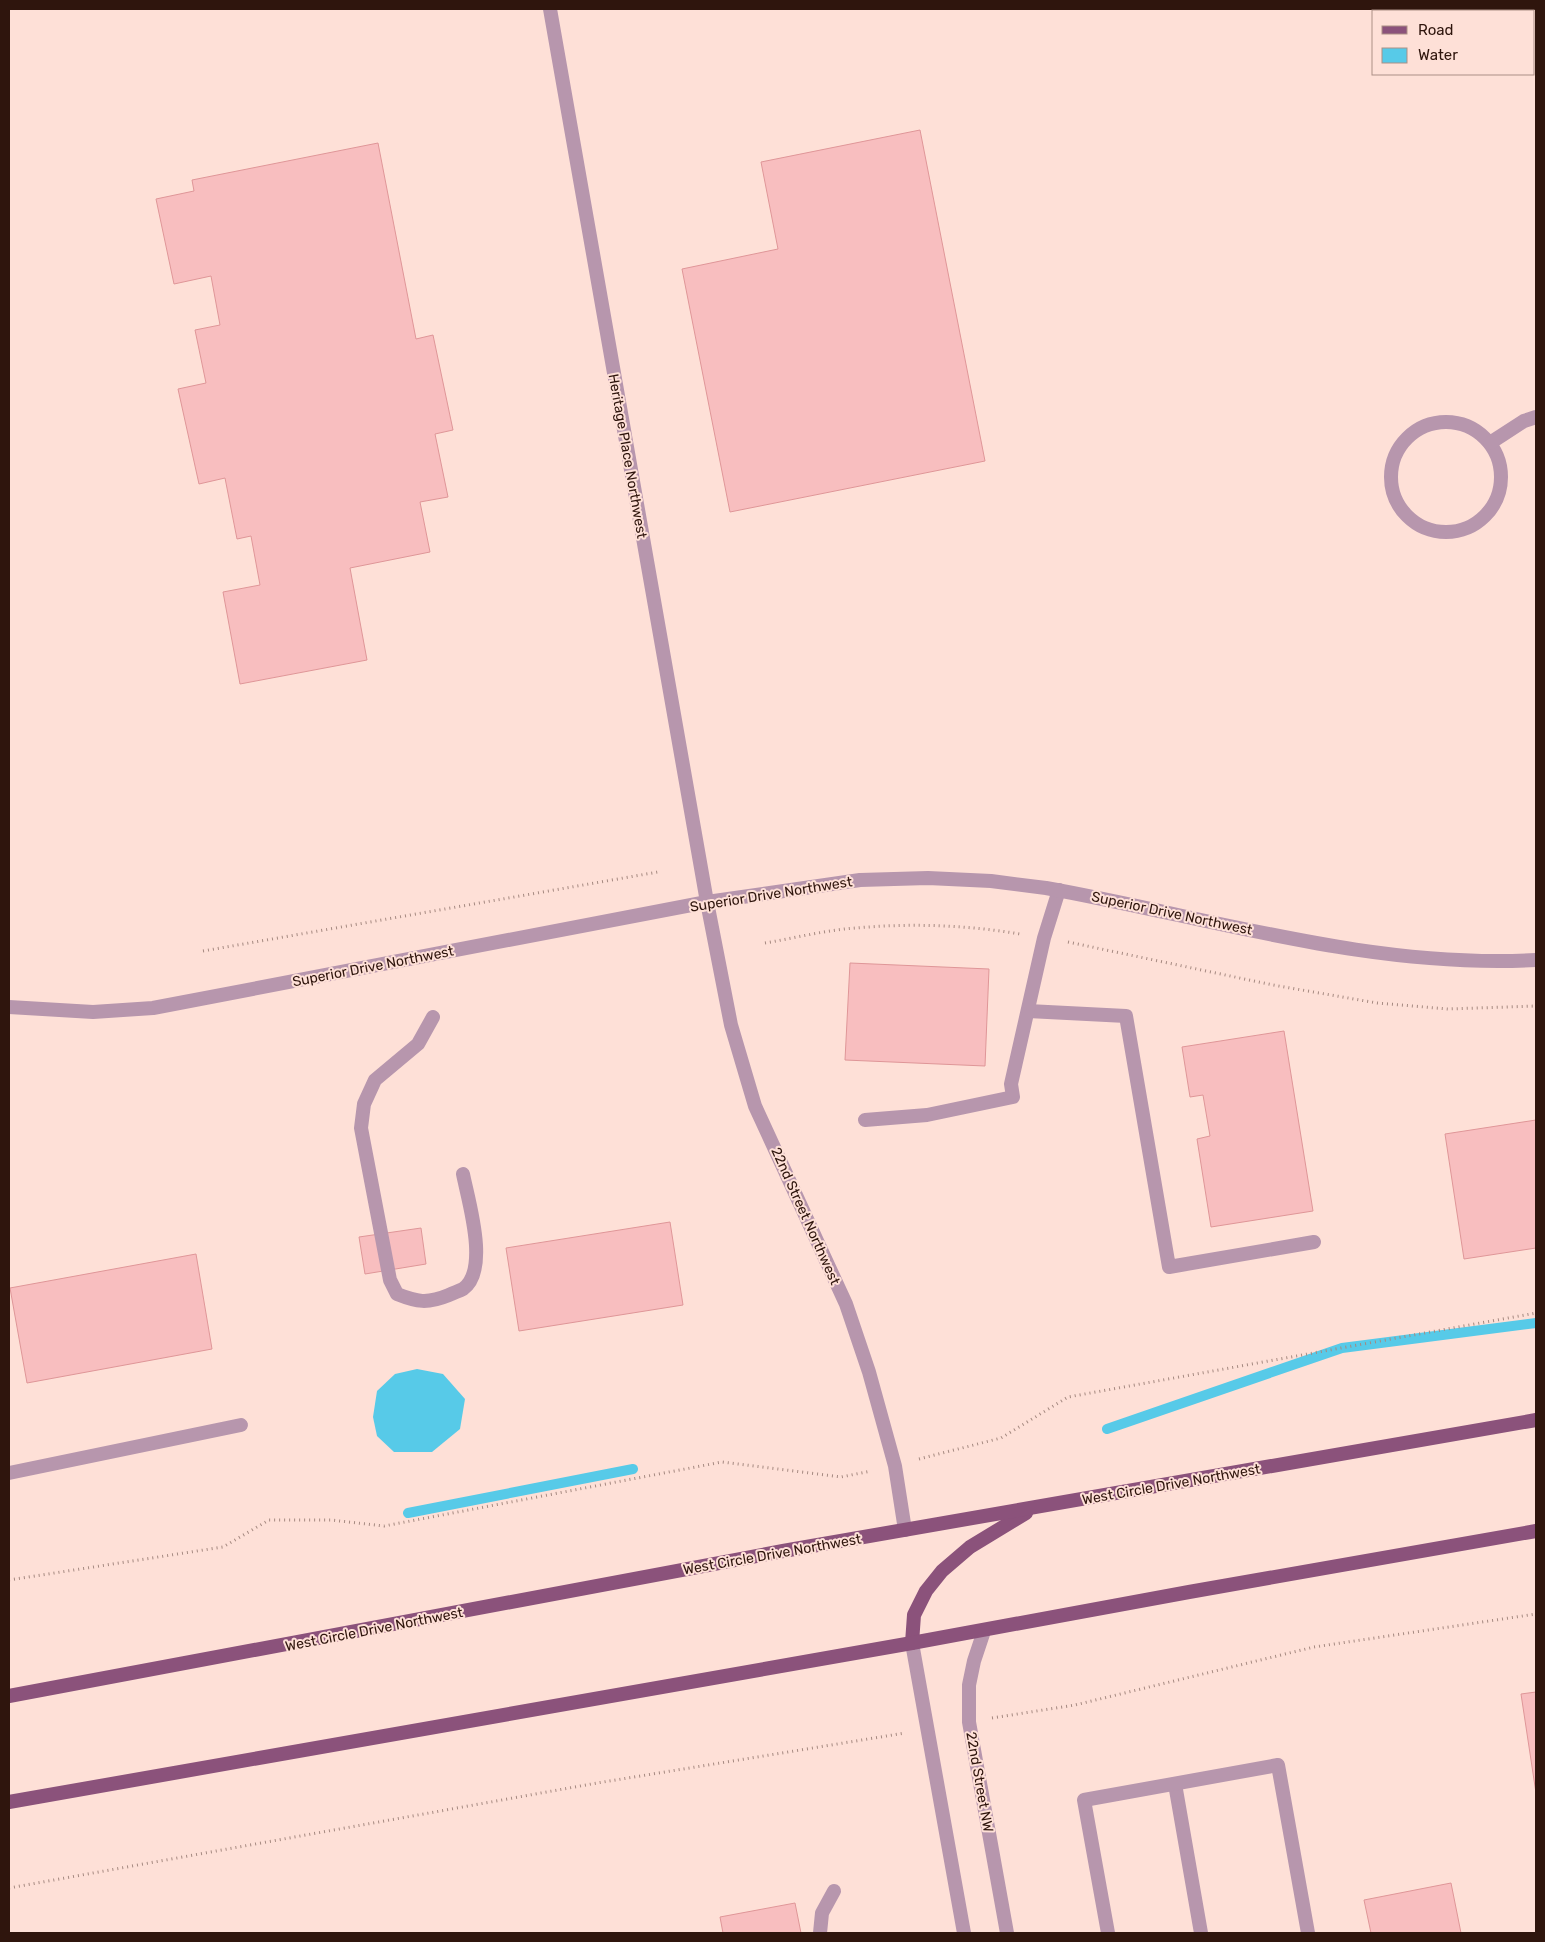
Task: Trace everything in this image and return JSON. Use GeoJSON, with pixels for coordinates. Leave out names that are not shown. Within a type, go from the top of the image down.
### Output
{"type":"FeatureCollection","features":[{"type":"Feature","properties":{"kind":"main road","name":"West Circle Drive Northwest"},"geometry":{"type":"LineString","coordinates":[[9,1696],[905,1530],[1536,1420]]}},
{"type":"Feature","properties":{"kind":"main road"},"geometry":{"type":"LineString","coordinates":[[912,1643],[914,1615],[926,1590],[942,1571],[970,1547],[1033,1509]]}},
{"type":"Feature","properties":{"kind":"main road"},"geometry":{"type":"LineString","coordinates":[[9,1802],[1536,1531]]}},
{"type":"Feature","properties":{"kind":"street","name":"Heritage Place Northwest"},"geometry":{"type":"LineString","coordinates":[[550,9],[707,902]]}},
{"type":"Feature","properties":{"kind":"street"},"geometry":{"type":"LineString","coordinates":[[1490,443],[1524,421],[1536,417]]}},
{"type":"Feature","properties":{"kind":"street"},"geometry":{"type":"LineString","coordinates":[[1452,422],[1476,430],[1490,443],[1497,455],[1501,474],[1497,498],[1488,514],[1468,528],[1444,532],[1426,528],[1406,514],[1395,496],[1391,477],[1399,449],[1412,434],[1426,425],[1452,422]]}},
{"type":"Feature","properties":{"kind":"street","name":"Superior Drive Northwest"},"geometry":{"type":"LineString","coordinates":[[9,1007],[93,1012],[153,1008],[707,902],[860,880],[908,878],[991,881],[1059,890],[1373,953],[1495,962],[1536,960]]}},
{"type":"Feature","properties":{"kind":"street"},"geometry":{"type":"LineString","coordinates":[[865,1120],[927,1115],[1014,1097],[1011,1084],[1044,938],[1059,890]]}},
{"type":"Feature","properties":{"kind":"street","name":"22nd Street Northwest"},"geometry":{"type":"LineString","coordinates":[[707,902],[731,1025],[756,1106],[846,1304],[869,1372],[895,1466],[905,1530]]}},
{"type":"Feature","properties":{"kind":"street"},"geometry":{"type":"LineString","coordinates":[[1028,1011],[1126,1016],[1168,1267],[1314,1242]]}},
{"type":"Feature","properties":{"kind":"street"},"geometry":{"type":"LineString","coordinates":[[433,1017],[418,1044],[375,1080],[364,1104],[361,1128],[390,1280],[397,1294],[417,1302],[439,1299],[464,1288],[475,1271],[476,1250],[472,1216],[463,1174]]}},
{"type":"Feature","properties":{"kind":"street"},"geometry":{"type":"LineString","coordinates":[[9,1473],[241,1425]]}},
{"type":"Feature","properties":{"kind":"street","name":"22nd Street NW"},"geometry":{"type":"LineString","coordinates":[[984,1630],[974,1661],[969,1686],[969,1722],[1007,1933]]}},
{"type":"Feature","properties":{"kind":"street"},"geometry":{"type":"LineString","coordinates":[[912,1643],[964,1933]]}},
{"type":"Feature","properties":{"kind":"street"},"geometry":{"type":"LineString","coordinates":[[1108,1933],[1084,1800],[1278,1765],[1308,1933]]}},
{"type":"Feature","properties":{"kind":"street"},"geometry":{"type":"LineString","coordinates":[[1175,1784],[1201,1933]]}},
{"type":"Feature","properties":{"kind":"street"},"geometry":{"type":"LineString","coordinates":[[820,1933],[822,1914],[834,1890]]}},
{"type":"Feature","properties":{"kind":"path"},"geometry":{"type":"LineString","coordinates":[[204,951],[658,872]]}},
{"type":"Feature","properties":{"kind":"path"},"geometry":{"type":"LineString","coordinates":[[765,943],[855,928],[928,926],[983,928],[1044,938],[1274,985],[1377,1003],[1448,1009],[1536,1006]]}},
{"type":"Feature","properties":{"kind":"path"},"geometry":{"type":"LineString","coordinates":[[9,1580],[224,1547],[269,1520],[332,1520],[384,1526],[722,1462],[841,1477],[895,1466],[1001,1438],[1068,1397],[1536,1313]]}},
{"type":"Feature","properties":{"kind":"path"},"geometry":{"type":"LineString","coordinates":[[969,1722],[1075,1705],[1314,1647],[1536,1614]]}},
{"type":"Feature","properties":{"kind":"path"},"geometry":{"type":"LineString","coordinates":[[9,1888],[597,1783],[927,1729]]}},
{"type":"Feature","properties":{"kind":"water"},"geometry":{"type":"Polygon","coordinates":[[[417,1369],[443,1374],[465,1399],[460,1429],[432,1452],[394,1452],[377,1436],[373,1417],[377,1391],[395,1374],[417,1369]]]}},
{"type":"Feature","properties":{"kind":"building"},"geometry":{"type":"Polygon","coordinates":[[[920,130],[985,461],[730,512],[682,269],[778,249],[761,162],[920,130]]]}},
{"type":"Feature","properties":{"kind":"building"},"geometry":{"type":"Polygon","coordinates":[[[378,143],[416,339],[433,335],[453,430],[435,434],[448,497],[420,502],[430,552],[350,568],[367,660],[240,684],[223,592],[260,585],[251,536],[237,539],[225,478],[199,484],[178,389],[206,383],[195,330],[220,325],[211,276],[174,284],[156,199],[194,191],[192,180],[378,143]]]}},
{"type":"Feature","properties":{"kind":"building"},"geometry":{"type":"Polygon","coordinates":[[[850,963],[989,969],[985,1066],[845,1060],[850,963]]]}},
{"type":"Feature","properties":{"kind":"building"},"geometry":{"type":"Polygon","coordinates":[[[1284,1031],[1313,1211],[1211,1227],[1197,1139],[1210,1136],[1203,1095],[1190,1097],[1182,1047],[1284,1031]]]}},
{"type":"Feature","properties":{"kind":"building"},"geometry":{"type":"Polygon","coordinates":[[[1536,1120],[1536,1248],[1464,1259],[1445,1134],[1536,1120]]]}},
{"type":"Feature","properties":{"kind":"building"},"geometry":{"type":"Polygon","coordinates":[[[670,1222],[683,1305],[519,1331],[506,1248],[670,1222]]]}},
{"type":"Feature","properties":{"kind":"building"},"geometry":{"type":"Polygon","coordinates":[[[421,1228],[426,1264],[365,1274],[359,1237],[421,1228]]]}},
{"type":"Feature","properties":{"kind":"building"},"geometry":{"type":"Polygon","coordinates":[[[196,1254],[212,1349],[27,1383],[10,1288],[196,1254]]]}},
{"type":"Feature","properties":{"kind":"building"},"geometry":{"type":"Polygon","coordinates":[[[1536,1692],[1536,1793],[1521,1694],[1536,1692]]]}},
{"type":"Feature","properties":{"kind":"building"},"geometry":{"type":"Polygon","coordinates":[[[1451,1883],[1461,1933],[1371,1933],[1364,1900],[1451,1883]]]}},
{"type":"Feature","properties":{"kind":"building"},"geometry":{"type":"Polygon","coordinates":[[[795,1903],[801,1933],[723,1933],[720,1917],[795,1903]]]}},
{"type":"Feature","properties":{"kind":"waterway"},"geometry":{"type":"LineString","coordinates":[[1107,1429],[1342,1348],[1536,1323]]}},
{"type":"Feature","properties":{"kind":"waterway"},"geometry":{"type":"LineString","coordinates":[[408,1513],[633,1469]]}}]}
